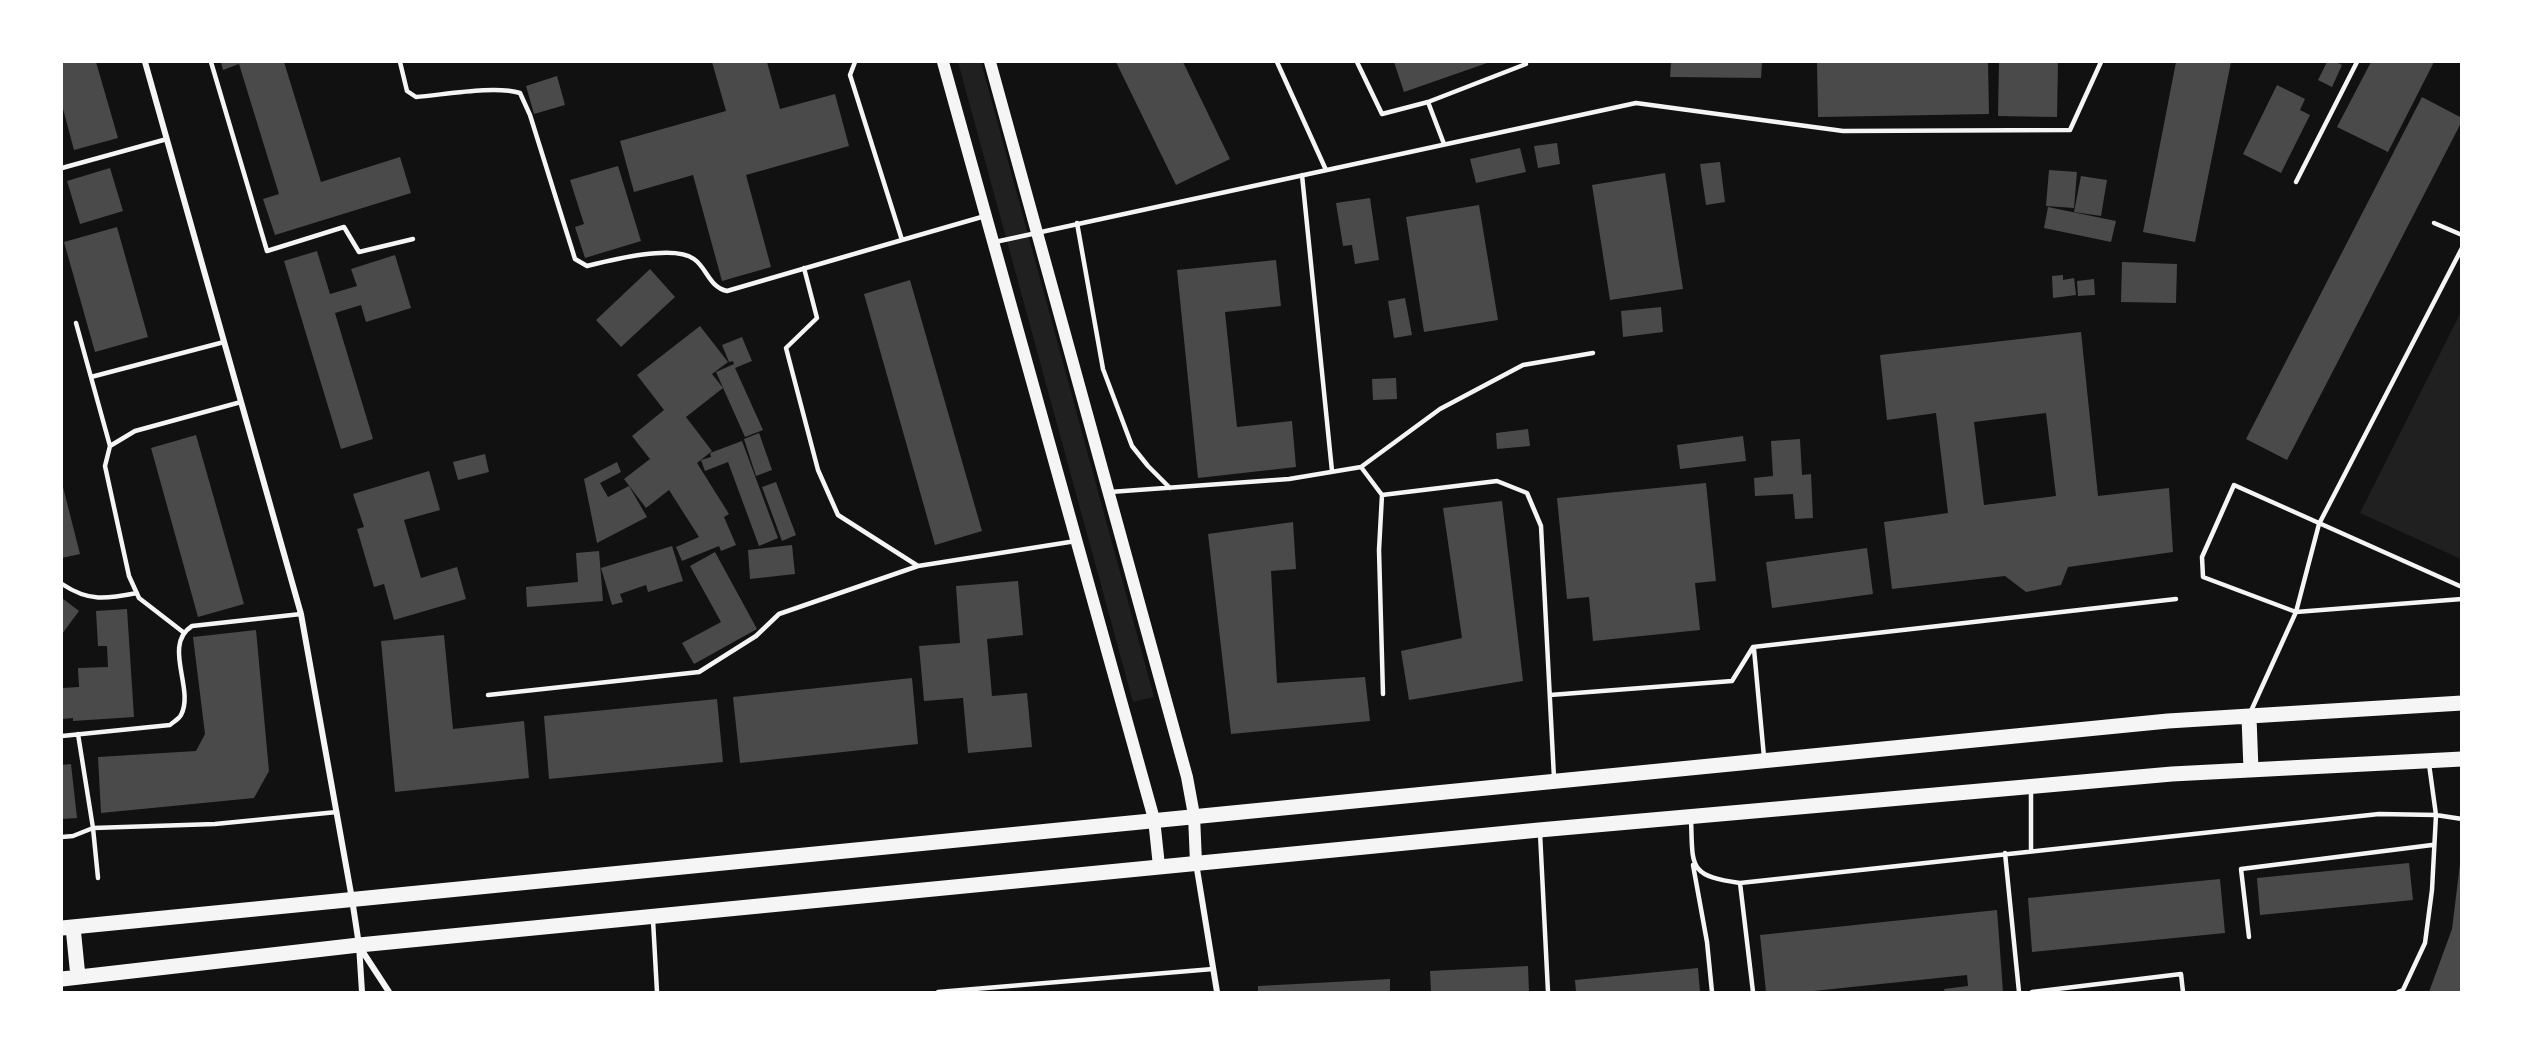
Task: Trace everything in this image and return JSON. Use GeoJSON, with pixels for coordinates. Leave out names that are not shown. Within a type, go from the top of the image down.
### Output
{"type":"FeatureCollection","features":[{"type":"Feature","properties":{"kind":"main road"},"geometry":{"type":"LineString","coordinates":[[943,62],[1155,819],[1159,866]]}},
{"type":"Feature","properties":{"kind":"main road"},"geometry":{"type":"LineString","coordinates":[[990,62],[1187,777],[1194,815],[1196,863]]}},
{"type":"Feature","properties":{"kind":"main road"},"geometry":{"type":"LineString","coordinates":[[78,977],[67,927],[2168,721],[2462,703]]}},
{"type":"Feature","properties":{"kind":"main road"},"geometry":{"type":"LineString","coordinates":[[2249,717],[2251,770]]}},
{"type":"Feature","properties":{"kind":"main road"},"geometry":{"type":"LineString","coordinates":[[62,979],[359,945],[1691,816],[2172,774],[2462,759]]}},
{"type":"Feature","properties":{"kind":"street"},"geometry":{"type":"LineString","coordinates":[[145,62],[301,614],[352,899],[359,945],[362,993]]}},
{"type":"Feature","properties":{"kind":"street"},"geometry":{"type":"LineString","coordinates":[[1196,863],[1217,993]]}},
{"type":"Feature","properties":{"kind":"street"},"geometry":{"type":"LineString","coordinates":[[359,945],[389,993]]}},
{"type":"Feature","properties":{"kind":"lane"},"geometry":{"type":"LineString","coordinates":[[212,62],[267,251],[344,227],[359,252],[413,239]]}},
{"type":"Feature","properties":{"kind":"lane"},"geometry":{"type":"LineString","coordinates":[[400,62],[407,91],[416,97],[494,90],[512,90],[520,93],[530,115],[575,259],[587,266],[675,252],[692,257],[715,285],[727,291],[985,216]]}},
{"type":"Feature","properties":{"kind":"lane"},"geometry":{"type":"LineString","coordinates":[[855,62],[850,75],[902,240]]}},
{"type":"Feature","properties":{"kind":"lane"},"geometry":{"type":"LineString","coordinates":[[1276,62],[1326,170]]}},
{"type":"Feature","properties":{"kind":"lane"},"geometry":{"type":"LineString","coordinates":[[1357,62],[1382,114],[1428,102],[1526,64],[1525,62]]}},
{"type":"Feature","properties":{"kind":"lane"},"geometry":{"type":"LineString","coordinates":[[992,243],[1636,103],[1843,131],[2070,130],[2101,62]]}},
{"type":"Feature","properties":{"kind":"lane"},"geometry":{"type":"LineString","coordinates":[[2296,182],[2357,62]]}},
{"type":"Feature","properties":{"kind":"lane"},"geometry":{"type":"LineString","coordinates":[[1428,102],[1444,144]]}},
{"type":"Feature","properties":{"kind":"lane"},"geometry":{"type":"LineString","coordinates":[[62,168],[166,139]]}},
{"type":"Feature","properties":{"kind":"lane"},"geometry":{"type":"LineString","coordinates":[[1302,175],[1332,471]]}},
{"type":"Feature","properties":{"kind":"lane"},"geometry":{"type":"LineString","coordinates":[[1077,223],[1103,369],[1132,446],[1170,488]]}},
{"type":"Feature","properties":{"kind":"lane"},"geometry":{"type":"LineString","coordinates":[[2433,223],[2462,236]]}},
{"type":"Feature","properties":{"kind":"lane"},"geometry":{"type":"LineString","coordinates":[[2249,717],[2296,612],[2319,524],[2462,248]]}},
{"type":"Feature","properties":{"kind":"lane"},"geometry":{"type":"LineString","coordinates":[[804,268],[817,318],[786,348],[818,470],[838,515],[918,566]]}},
{"type":"Feature","properties":{"kind":"lane"},"geometry":{"type":"LineString","coordinates":[[76,323],[110,446],[105,466],[129,576],[139,598],[183,632]]}},
{"type":"Feature","properties":{"kind":"lane"},"geometry":{"type":"LineString","coordinates":[[92,377],[224,342]]}},
{"type":"Feature","properties":{"kind":"lane"},"geometry":{"type":"LineString","coordinates":[[1108,492],[1289,479],[1361,467],[1440,409],[1523,365],[1593,353]]}},
{"type":"Feature","properties":{"kind":"lane"},"geometry":{"type":"LineString","coordinates":[[110,446],[135,431],[241,402]]}},
{"type":"Feature","properties":{"kind":"lane"},"geometry":{"type":"LineString","coordinates":[[1361,467],[1382,495],[1379,550],[1383,694]]}},
{"type":"Feature","properties":{"kind":"lane"},"geometry":{"type":"LineString","coordinates":[[1382,495],[1497,480],[1527,493],[1541,526],[1554,780]]}},
{"type":"Feature","properties":{"kind":"lane"},"geometry":{"type":"LineString","coordinates":[[2462,587],[2234,486],[2202,557],[2203,577],[2296,612],[2462,599]]}},
{"type":"Feature","properties":{"kind":"lane"},"geometry":{"type":"LineString","coordinates":[[488,695],[699,672],[756,636],[779,614],[918,566],[1076,541]]}},
{"type":"Feature","properties":{"kind":"lane"},"geometry":{"type":"LineString","coordinates":[[62,584],[76,593],[104,599],[137,593]]}},
{"type":"Feature","properties":{"kind":"lane"},"geometry":{"type":"LineString","coordinates":[[1753,647],[2176,599]]}},
{"type":"Feature","properties":{"kind":"lane"},"geometry":{"type":"LineString","coordinates":[[62,736],[170,725],[181,716],[184,701],[178,641],[183,632],[192,626],[301,614]]}},
{"type":"Feature","properties":{"kind":"lane"},"geometry":{"type":"LineString","coordinates":[[1550,694],[1732,681],[1753,647]]}},
{"type":"Feature","properties":{"kind":"lane"},"geometry":{"type":"LineString","coordinates":[[1753,647],[1764,760]]}},
{"type":"Feature","properties":{"kind":"lane"},"geometry":{"type":"LineString","coordinates":[[78,734],[93,828],[98,878]]}},
{"type":"Feature","properties":{"kind":"lane"},"geometry":{"type":"LineString","coordinates":[[2398,993],[2403,990],[2426,943],[2432,890],[2432,845],[2436,815],[2428,761]]}},
{"type":"Feature","properties":{"kind":"lane"},"geometry":{"type":"LineString","coordinates":[[2031,786],[2031,850]]}},
{"type":"Feature","properties":{"kind":"lane"},"geometry":{"type":"LineString","coordinates":[[62,837],[74,836],[93,828],[215,824],[337,812]]}},
{"type":"Feature","properties":{"kind":"lane"},"geometry":{"type":"LineString","coordinates":[[1693,862],[1701,873],[1714,880],[1740,883],[2379,814],[2436,815],[2462,819]]}},
{"type":"Feature","properties":{"kind":"lane"},"geometry":{"type":"LineString","coordinates":[[1691,816],[1693,862],[1713,993]]}},
{"type":"Feature","properties":{"kind":"lane"},"geometry":{"type":"LineString","coordinates":[[1539,830],[1548,993]]}},
{"type":"Feature","properties":{"kind":"lane"},"geometry":{"type":"LineString","coordinates":[[2248,938],[2241,868],[2432,845]]}},
{"type":"Feature","properties":{"kind":"lane"},"geometry":{"type":"LineString","coordinates":[[2005,853],[2019,993]]}},
{"type":"Feature","properties":{"kind":"lane"},"geometry":{"type":"LineString","coordinates":[[1740,883],[1753,993]]}},
{"type":"Feature","properties":{"kind":"lane"},"geometry":{"type":"LineString","coordinates":[[653,916],[657,993]]}},
{"type":"Feature","properties":{"kind":"lane"},"geometry":{"type":"LineString","coordinates":[[938,993],[1213,969]]}},
{"type":"Feature","properties":{"kind":"lane"},"geometry":{"type":"LineString","coordinates":[[2032,993],[2181,974],[2183,993]]}},
{"type":"Feature","properties":{"kind":"shaded area"},"geometry":{"type":"Polygon","coordinates":[[[958,62],[981,62],[1154,697],[1133,702],[958,62]]]}},
{"type":"Feature","properties":{"kind":"shaded area"},"geometry":{"type":"Polygon","coordinates":[[[2461,312],[2461,559],[2360,513],[2461,312]]]}},
{"type":"Feature","properties":{"kind":"building"},"geometry":{"type":"Polygon","coordinates":[[[62,62],[96,62],[118,138],[74,150],[62,105],[62,62]]]}},
{"type":"Feature","properties":{"kind":"building"},"geometry":{"type":"Polygon","coordinates":[[[221,62],[284,62],[321,182],[400,157],[411,193],[275,235],[263,199],[279,194],[239,64],[223,70],[221,62]]]}},
{"type":"Feature","properties":{"kind":"building"},"geometry":{"type":"Polygon","coordinates":[[[712,62],[767,62],[780,109],[835,94],[849,146],[746,175],[771,267],[722,281],[693,175],[634,192],[620,141],[726,111],[712,62]]]}},
{"type":"Feature","properties":{"kind":"building"},"geometry":{"type":"Polygon","coordinates":[[[1116,62],[1183,62],[1230,159],[1176,185],[1116,62]]]}},
{"type":"Feature","properties":{"kind":"building"},"geometry":{"type":"Polygon","coordinates":[[[1394,62],[1490,62],[1404,92],[1394,62]]]}},
{"type":"Feature","properties":{"kind":"building"},"geometry":{"type":"Polygon","coordinates":[[[1671,62],[1762,62],[1761,78],[1670,77],[1671,62]]]}},
{"type":"Feature","properties":{"kind":"building"},"geometry":{"type":"Polygon","coordinates":[[[1817,62],[1988,62],[1989,114],[1818,117],[1817,62]]]}},
{"type":"Feature","properties":{"kind":"building"},"geometry":{"type":"Polygon","coordinates":[[[1999,62],[2058,62],[2057,117],[1998,116],[1999,62]]]}},
{"type":"Feature","properties":{"kind":"building"},"geometry":{"type":"Polygon","coordinates":[[[2176,62],[2231,62],[2195,242],[2143,232],[2176,62]]]}},
{"type":"Feature","properties":{"kind":"building"},"geometry":{"type":"Polygon","coordinates":[[[2327,62],[2342,65],[2332,87],[2318,80],[2327,62]]]}},
{"type":"Feature","properties":{"kind":"building"},"geometry":{"type":"Polygon","coordinates":[[[2371,62],[2434,62],[2388,152],[2337,127],[2371,62]]]}},
{"type":"Feature","properties":{"kind":"building"},"geometry":{"type":"Polygon","coordinates":[[[557,76],[565,105],[534,114],[526,86],[557,76]]]}},
{"type":"Feature","properties":{"kind":"building"},"geometry":{"type":"Polygon","coordinates":[[[2277,85],[2305,99],[2300,110],[2310,115],[2281,173],[2243,154],[2277,85]]]}},
{"type":"Feature","properties":{"kind":"building"},"geometry":{"type":"Polygon","coordinates":[[[2422,97],[2462,118],[2462,121],[2287,460],[2246,439],[2422,97]]]}},
{"type":"Feature","properties":{"kind":"building"},"geometry":{"type":"Polygon","coordinates":[[[1557,143],[1560,164],[1538,168],[1534,146],[1557,143]]]}},
{"type":"Feature","properties":{"kind":"building"},"geometry":{"type":"Polygon","coordinates":[[[1520,148],[1526,172],[1476,183],[1470,159],[1520,148]]]}},
{"type":"Feature","properties":{"kind":"building"},"geometry":{"type":"Polygon","coordinates":[[[1720,162],[1725,202],[1706,205],[1700,164],[1720,162]]]}},
{"type":"Feature","properties":{"kind":"building"},"geometry":{"type":"Polygon","coordinates":[[[618,166],[641,241],[585,258],[575,227],[584,224],[570,180],[618,166]]]}},
{"type":"Feature","properties":{"kind":"building"},"geometry":{"type":"Polygon","coordinates":[[[110,168],[123,211],[80,224],[67,181],[110,168]]]}},
{"type":"Feature","properties":{"kind":"building"},"geometry":{"type":"Polygon","coordinates":[[[2049,170],[2077,172],[2074,208],[2046,206],[2049,170]]]}},
{"type":"Feature","properties":{"kind":"building"},"geometry":{"type":"Polygon","coordinates":[[[1665,173],[1683,289],[1610,300],[1592,185],[1665,173]]]}},
{"type":"Feature","properties":{"kind":"building"},"geometry":{"type":"Polygon","coordinates":[[[2081,176],[2107,180],[2101,216],[2074,212],[2081,176]]]}},
{"type":"Feature","properties":{"kind":"building"},"geometry":{"type":"Polygon","coordinates":[[[1370,198],[1379,260],[1355,264],[1352,245],[1343,246],[1336,203],[1370,198]]]}},
{"type":"Feature","properties":{"kind":"building"},"geometry":{"type":"Polygon","coordinates":[[[1479,205],[1498,320],[1424,332],[1406,217],[1479,205]]]}},
{"type":"Feature","properties":{"kind":"building"},"geometry":{"type":"Polygon","coordinates":[[[2048,207],[2116,221],[2111,242],[2044,228],[2048,207]]]}},
{"type":"Feature","properties":{"kind":"building"},"geometry":{"type":"Polygon","coordinates":[[[117,227],[148,337],[95,352],[64,242],[117,227]]]}},
{"type":"Feature","properties":{"kind":"building"},"geometry":{"type":"Polygon","coordinates":[[[317,251],[330,294],[357,286],[351,269],[395,255],[411,308],[366,322],[361,305],[335,313],[373,439],[341,449],[284,261],[317,251]]]}},
{"type":"Feature","properties":{"kind":"building"},"geometry":{"type":"Polygon","coordinates":[[[1276,260],[1281,306],[1225,312],[1237,427],[1292,421],[1296,467],[1198,478],[1177,270],[1276,260]]]}},
{"type":"Feature","properties":{"kind":"building"},"geometry":{"type":"Polygon","coordinates":[[[2122,262],[2177,264],[2176,303],[2121,302],[2122,262]]]}},
{"type":"Feature","properties":{"kind":"building"},"geometry":{"type":"Polygon","coordinates":[[[650,269],[675,297],[621,347],[596,320],[650,269]]]}},
{"type":"Feature","properties":{"kind":"building"},"geometry":{"type":"Polygon","coordinates":[[[2063,275],[2063,280],[2074,278],[2076,295],[2053,298],[2052,276],[2063,275]]]}},
{"type":"Feature","properties":{"kind":"building"},"geometry":{"type":"Polygon","coordinates":[[[2094,279],[2095,295],[2078,296],[2077,281],[2094,279]]]}},
{"type":"Feature","properties":{"kind":"building"},"geometry":{"type":"Polygon","coordinates":[[[910,280],[982,531],[935,545],[864,294],[910,280]]]}},
{"type":"Feature","properties":{"kind":"building"},"geometry":{"type":"Polygon","coordinates":[[[1405,298],[1412,335],[1394,338],[1388,301],[1405,298]]]}},
{"type":"Feature","properties":{"kind":"building"},"geometry":{"type":"Polygon","coordinates":[[[1661,307],[1663,332],[1623,337],[1621,311],[1661,307]]]}},
{"type":"Feature","properties":{"kind":"building"},"geometry":{"type":"Polygon","coordinates":[[[700,326],[728,362],[712,374],[723,388],[686,417],[712,451],[697,463],[729,514],[724,517],[736,545],[721,551],[719,546],[682,561],[676,547],[699,537],[669,490],[646,508],[624,479],[650,459],[632,436],[664,410],[637,375],[700,326]]]}},
{"type":"Feature","properties":{"kind":"building"},"geometry":{"type":"Polygon","coordinates":[[[2081,332],[2098,496],[2169,488],[2173,552],[2068,567],[2061,585],[2026,592],[2005,576],[1892,589],[1884,522],[1948,513],[1936,413],[1887,420],[1880,355],[2081,332]],[[2046,413],[1974,422],[1984,505],[2056,496],[2046,413]]]}},
{"type":"Feature","properties":{"kind":"building"},"geometry":{"type":"Polygon","coordinates":[[[742,337],[752,361],[735,368],[763,430],[745,437],[716,372],[734,364],[733,361],[729,362],[722,345],[742,337]]]}},
{"type":"Feature","properties":{"kind":"building"},"geometry":{"type":"Polygon","coordinates":[[[1396,378],[1397,399],[1373,400],[1372,379],[1396,378]]]}},
{"type":"Feature","properties":{"kind":"building"},"geometry":{"type":"Polygon","coordinates":[[[1528,429],[1530,446],[1497,449],[1496,433],[1528,429]]]}},
{"type":"Feature","properties":{"kind":"building"},"geometry":{"type":"Polygon","coordinates":[[[759,433],[772,470],[756,476],[744,439],[759,433]]]}},
{"type":"Feature","properties":{"kind":"building"},"geometry":{"type":"Polygon","coordinates":[[[196,435],[244,604],[198,617],[151,448],[196,435]]]}},
{"type":"Feature","properties":{"kind":"building"},"geometry":{"type":"Polygon","coordinates":[[[1743,436],[1746,461],[1680,469],[1677,445],[1743,436]]]}},
{"type":"Feature","properties":{"kind":"building"},"geometry":{"type":"Polygon","coordinates":[[[1800,439],[1802,475],[1811,474],[1813,518],[1795,519],[1793,494],[1755,496],[1754,478],[1773,476],[1771,441],[1800,439]]]}},
{"type":"Feature","properties":{"kind":"building"},"geometry":{"type":"Polygon","coordinates":[[[742,441],[778,538],[759,546],[728,462],[705,471],[701,460],[711,457],[710,453],[742,441]]]}},
{"type":"Feature","properties":{"kind":"building"},"geometry":{"type":"Polygon","coordinates":[[[485,454],[489,472],[458,480],[453,462],[485,454]]]}},
{"type":"Feature","properties":{"kind":"building"},"geometry":{"type":"Polygon","coordinates":[[[617,462],[621,472],[600,483],[608,497],[629,486],[647,517],[597,543],[584,479],[617,462]]]}},
{"type":"Feature","properties":{"kind":"building"},"geometry":{"type":"Polygon","coordinates":[[[429,471],[440,510],[404,520],[421,578],[457,567],[466,599],[394,620],[384,584],[374,587],[357,529],[364,527],[353,494],[429,471]]]}},
{"type":"Feature","properties":{"kind":"building"},"geometry":{"type":"Polygon","coordinates":[[[776,482],[796,535],[782,541],[762,487],[776,482]]]}},
{"type":"Feature","properties":{"kind":"building"},"geometry":{"type":"Polygon","coordinates":[[[62,483],[80,554],[62,558],[62,483]]]}},
{"type":"Feature","properties":{"kind":"building"},"geometry":{"type":"Polygon","coordinates":[[[1706,483],[1716,581],[1695,583],[1700,630],[1593,641],[1589,597],[1567,599],[1557,498],[1706,483]]]}},
{"type":"Feature","properties":{"kind":"building"},"geometry":{"type":"Polygon","coordinates":[[[1502,501],[1523,681],[1409,700],[1401,651],[1462,638],[1443,508],[1502,501]]]}},
{"type":"Feature","properties":{"kind":"building"},"geometry":{"type":"Polygon","coordinates":[[[1293,522],[1296,569],[1271,571],[1277,683],[1365,677],[1370,721],[1231,734],[1208,534],[1293,522]]]}},
{"type":"Feature","properties":{"kind":"building"},"geometry":{"type":"Polygon","coordinates":[[[792,545],[795,574],[750,579],[748,550],[792,545]]]}},
{"type":"Feature","properties":{"kind":"building"},"geometry":{"type":"Polygon","coordinates":[[[672,546],[683,581],[648,592],[646,585],[620,594],[623,602],[612,605],[601,568],[672,546]]]}},
{"type":"Feature","properties":{"kind":"building"},"geometry":{"type":"Polygon","coordinates":[[[1867,548],[1873,594],[1772,608],[1766,562],[1867,548]]]}},
{"type":"Feature","properties":{"kind":"building"},"geometry":{"type":"Polygon","coordinates":[[[599,551],[603,601],[527,607],[526,587],[578,582],[576,553],[599,551]]]}},
{"type":"Feature","properties":{"kind":"building"},"geometry":{"type":"Polygon","coordinates":[[[715,552],[757,629],[694,664],[682,643],[721,622],[690,566],[715,552]]]}},
{"type":"Feature","properties":{"kind":"building"},"geometry":{"type":"Polygon","coordinates":[[[1018,581],[1023,635],[987,639],[992,696],[1027,693],[1032,747],[968,753],[963,698],[924,701],[919,646],[960,643],[956,586],[1018,581]]]}},
{"type":"Feature","properties":{"kind":"building"},"geometry":{"type":"Polygon","coordinates":[[[62,598],[79,611],[62,634],[62,598]]]}},
{"type":"Feature","properties":{"kind":"building"},"geometry":{"type":"Polygon","coordinates":[[[127,609],[134,717],[73,721],[73,718],[62,719],[62,688],[79,687],[78,668],[108,667],[107,646],[98,646],[96,611],[127,609]]]}},
{"type":"Feature","properties":{"kind":"building"},"geometry":{"type":"Polygon","coordinates":[[[256,630],[269,771],[254,798],[101,813],[98,757],[196,751],[205,734],[193,637],[256,630]]]}},
{"type":"Feature","properties":{"kind":"building"},"geometry":{"type":"Polygon","coordinates":[[[444,635],[453,729],[524,721],[529,778],[395,792],[381,641],[444,635]]]}},
{"type":"Feature","properties":{"kind":"building"},"geometry":{"type":"Polygon","coordinates":[[[912,678],[918,744],[740,763],[733,697],[912,678]]]}},
{"type":"Feature","properties":{"kind":"building"},"geometry":{"type":"Polygon","coordinates":[[[717,699],[723,762],[549,779],[544,716],[717,699]]]}},
{"type":"Feature","properties":{"kind":"building"},"geometry":{"type":"Polygon","coordinates":[[[71,764],[77,818],[62,819],[62,765],[71,764]]]}},
{"type":"Feature","properties":{"kind":"building"},"geometry":{"type":"Polygon","coordinates":[[[2409,863],[2413,900],[2260,915],[2257,878],[2409,863]]]}},
{"type":"Feature","properties":{"kind":"building"},"geometry":{"type":"Polygon","coordinates":[[[2460,864],[2462,992],[2429,992],[2452,929],[2460,864]]]}},
{"type":"Feature","properties":{"kind":"building"},"geometry":{"type":"Polygon","coordinates":[[[2220,879],[2225,933],[2032,952],[2028,898],[2220,879]]]}},
{"type":"Feature","properties":{"kind":"building"},"geometry":{"type":"Polygon","coordinates":[[[1997,910],[2003,992],[1945,992],[1944,989],[1968,986],[1967,975],[1804,992],[1766,992],[1760,935],[1997,910]]]}},
{"type":"Feature","properties":{"kind":"building"},"geometry":{"type":"Polygon","coordinates":[[[1528,966],[1529,992],[1431,992],[1430,971],[1528,966]]]}},
{"type":"Feature","properties":{"kind":"building"},"geometry":{"type":"Polygon","coordinates":[[[1698,968],[1700,992],[1576,992],[1575,980],[1698,968]]]}},
{"type":"Feature","properties":{"kind":"building"},"geometry":{"type":"Polygon","coordinates":[[[1390,979],[1390,992],[1258,992],[1258,986],[1390,979]]]}}]}
